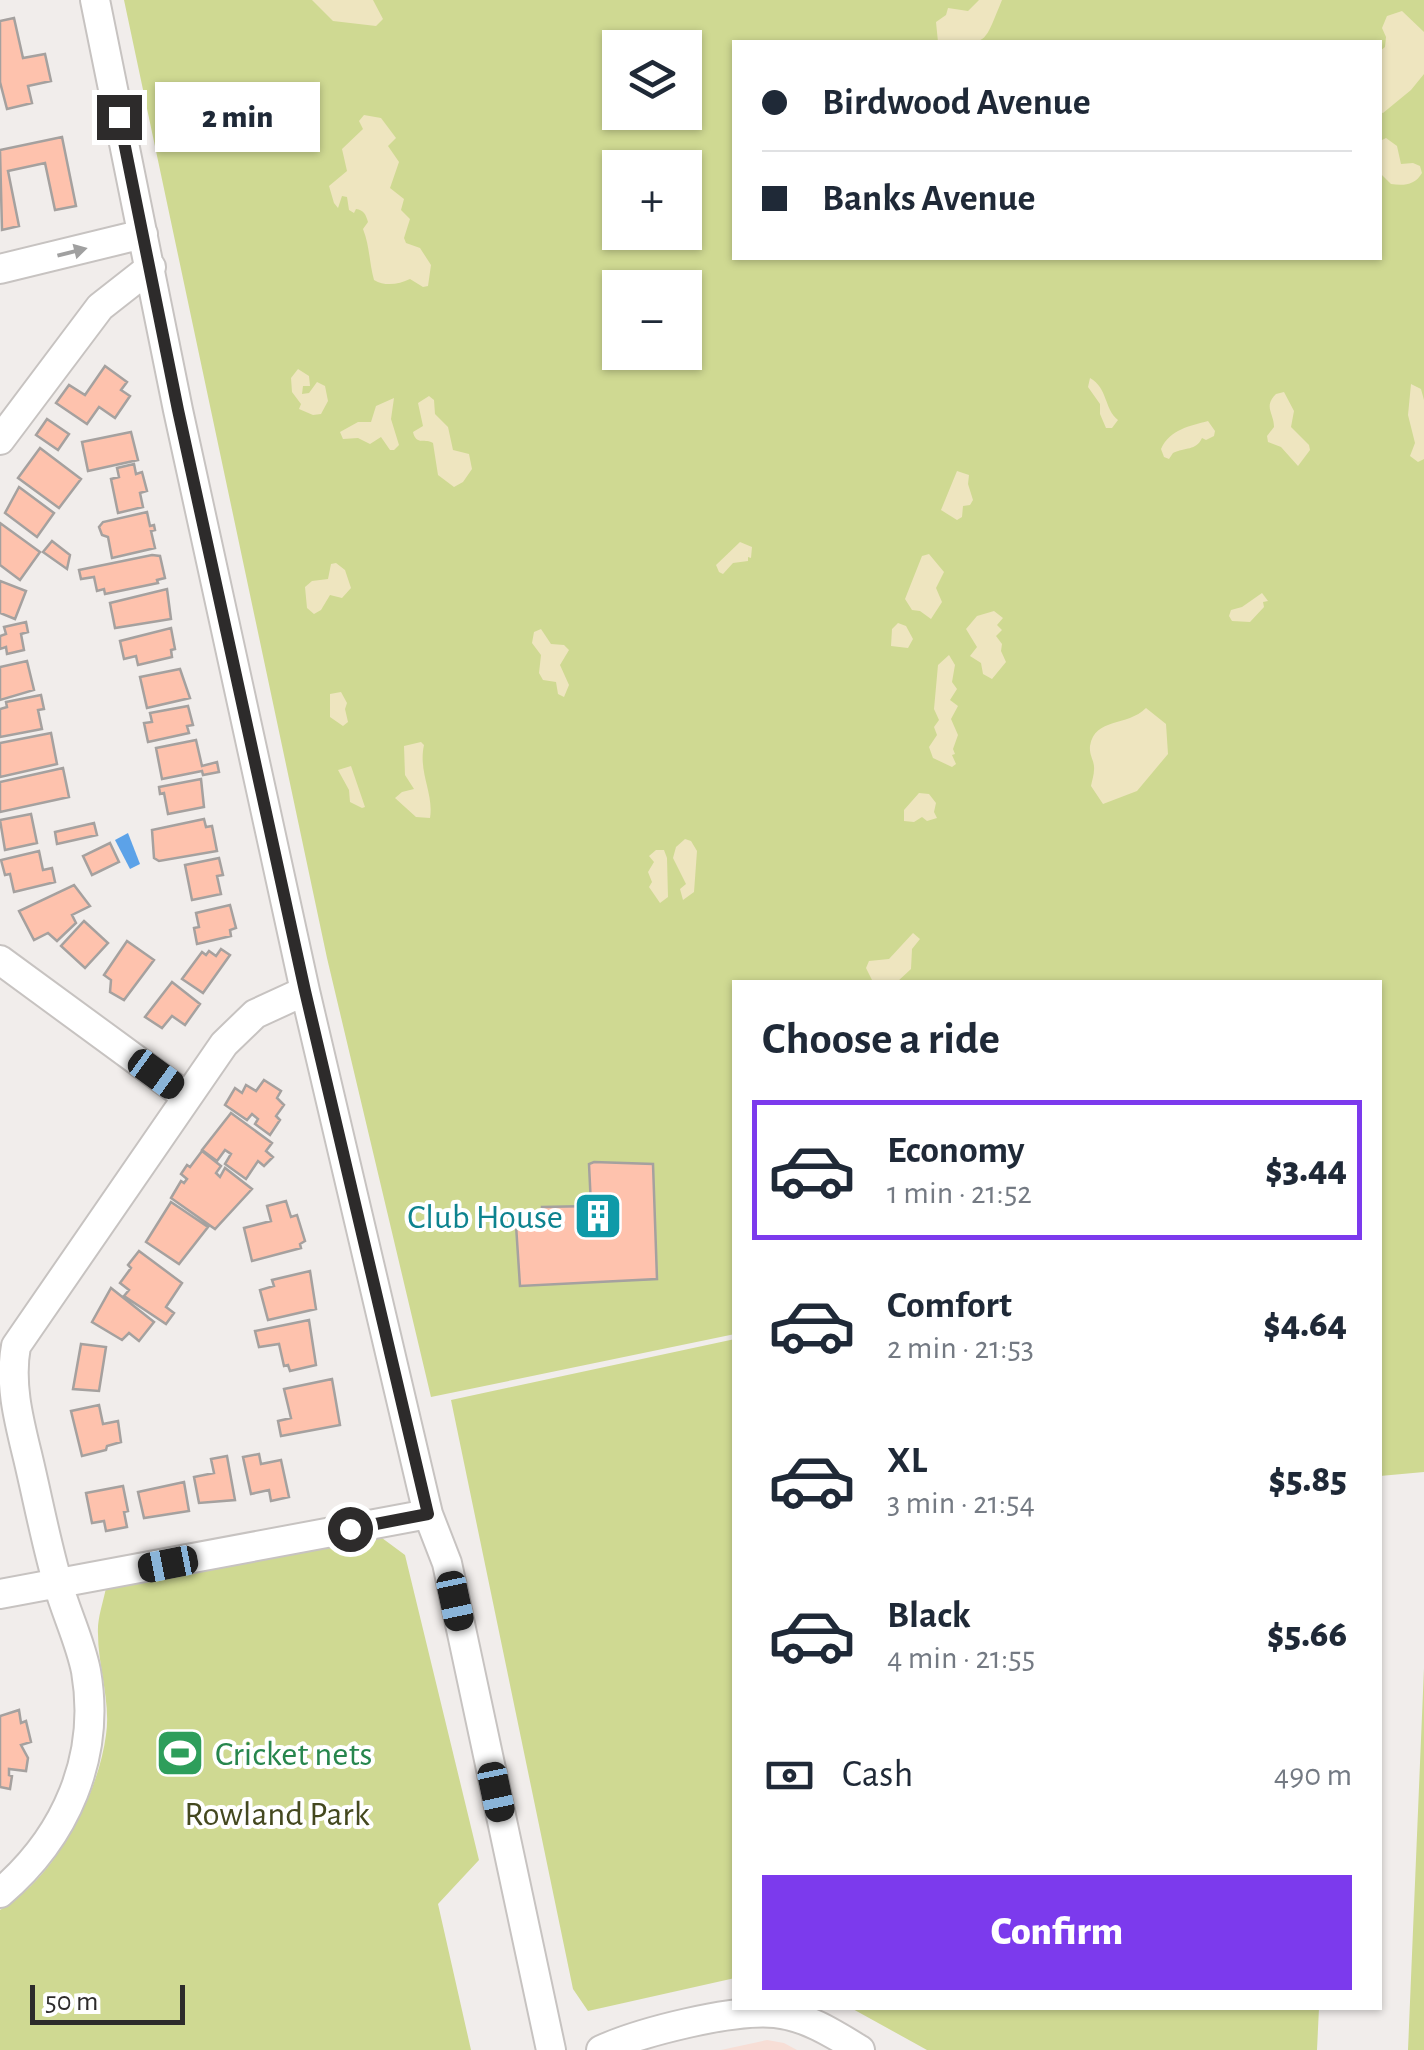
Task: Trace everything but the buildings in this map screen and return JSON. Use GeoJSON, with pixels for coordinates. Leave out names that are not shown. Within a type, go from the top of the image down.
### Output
{"type":"FeatureCollection","features":[{"type":"Feature","properties":{"kind":"street"},"geometry":{"type":"LineString","coordinates":[[95,0],[178,410],[305,991],[428,1514],[447,1563],[550,2050]]}},
{"type":"Feature","properties":{"kind":"street"},"geometry":{"type":"LineString","coordinates":[[0,269],[144,234]]}},
{"type":"Feature","properties":{"kind":"street"},"geometry":{"type":"LineString","coordinates":[[0,440],[100,306],[151,268]]}},
{"type":"Feature","properties":{"kind":"street"},"geometry":{"type":"LineString","coordinates":[[0,960],[188,1097]]}},
{"type":"Feature","properties":{"kind":"street"},"geometry":{"type":"LineString","coordinates":[[0,1893],[41,1852],[76,1792],[88,1750],[89,1694],[20,1424],[8,1340],[238,1027],[255,1014],[305,991]]}},
{"type":"Feature","properties":{"kind":"street"},"geometry":{"type":"LineString","coordinates":[[0,1594],[428,1514]]}},
{"type":"Feature","properties":{"kind":"street"},"geometry":{"type":"LineString","coordinates":[[428,1514],[430,1562],[538,2050]]}},
{"type":"Feature","properties":{"kind":"street"},"geometry":{"type":"LineString","coordinates":[[601,2050],[633,2038],[746,2013],[776,2013],[815,2025],[860,2050]]}},
{"type":"Feature","properties":{"kind":"shaded area"},"geometry":{"type":"Polygon","coordinates":[[[767,2040],[797,2050],[721,2050],[767,2040]]]}},
{"type":"Feature","properties":{"kind":"green space"},"geometry":{"type":"Polygon","coordinates":[[[124,0],[1424,0],[1424,1472],[1382,1476],[1382,980],[732,980],[732,1335],[431,1397],[327,958],[124,0]]]}},
{"type":"Feature","properties":{"kind":"green space"},"geometry":{"type":"Polygon","coordinates":[[[732,1340],[732,1979],[588,2011],[573,1989],[451,1400],[732,1340]]]}},
{"type":"Feature","properties":{"kind":"green space","name":"Rowland Park"},"geometry":{"type":"Polygon","coordinates":[[[382,1538],[405,1555],[479,1860],[438,1904],[471,2050],[0,2050],[0,1910],[20,1896],[55,1857],[83,1809],[101,1759],[107,1710],[98,1628],[106,1588],[382,1538]]]}},
{"type":"Feature","properties":{"kind":"green space"},"geometry":{"type":"Polygon","coordinates":[[[1424,1668],[1424,2050],[1408,2050],[1424,1668]]]}},
{"type":"Feature","properties":{"kind":"green space"},"geometry":{"type":"Polygon","coordinates":[[[855,2010],[1319,2010],[1317,2050],[927,2050],[855,2010]]]}},
{"type":"Feature","properties":{"kind":"sand"},"geometry":{"type":"Polygon","coordinates":[[[312,0],[373,0],[383,19],[376,26],[333,21],[312,0]]]}},
{"type":"Feature","properties":{"kind":"sand"},"geometry":{"type":"Polygon","coordinates":[[[979,0],[1002,0],[982,39],[938,40],[936,22],[946,15],[948,8],[968,11],[979,0]]]}},
{"type":"Feature","properties":{"kind":"sand"},"geometry":{"type":"Polygon","coordinates":[[[1402,11],[1424,32],[1424,74],[1383,113],[1382,49],[1386,37],[1382,28],[1387,16],[1402,11]]]}},
{"type":"Feature","properties":{"kind":"sand"},"geometry":{"type":"Polygon","coordinates":[[[364,115],[381,118],[396,138],[388,146],[399,162],[390,188],[404,199],[401,210],[410,219],[406,243],[420,248],[431,265],[428,286],[410,279],[392,284],[374,280],[363,229],[368,222],[365,215],[356,209],[354,213],[349,210],[347,197],[342,196],[338,208],[334,203],[329,186],[347,171],[342,149],[363,129],[359,121],[364,115]]]}},
{"type":"Feature","properties":{"kind":"sand"},"geometry":{"type":"Polygon","coordinates":[[[1386,138],[1397,146],[1401,164],[1420,166],[1422,173],[1416,180],[1405,185],[1391,184],[1382,175],[1382,140],[1386,138]]]}},
{"type":"Feature","properties":{"kind":"sand"},"geometry":{"type":"Polygon","coordinates":[[[298,369],[309,376],[310,386],[303,386],[302,394],[309,393],[317,382],[325,386],[328,401],[321,414],[299,409],[301,404],[292,392],[291,378],[298,369]]]}},
{"type":"Feature","properties":{"kind":"sand"},"geometry":{"type":"Polygon","coordinates":[[[1090,378],[1100,387],[1118,420],[1112,428],[1106,428],[1100,404],[1088,387],[1090,378]]]}},
{"type":"Feature","properties":{"kind":"sand"},"geometry":{"type":"Polygon","coordinates":[[[1411,384],[1421,389],[1424,400],[1424,459],[1418,462],[1410,456],[1415,443],[1408,415],[1411,384]]]}},
{"type":"Feature","properties":{"kind":"sand"},"geometry":{"type":"Polygon","coordinates":[[[1284,392],[1294,411],[1291,427],[1310,450],[1298,466],[1281,447],[1268,442],[1267,436],[1274,427],[1270,403],[1276,394],[1284,392]]]}},
{"type":"Feature","properties":{"kind":"sand"},"geometry":{"type":"Polygon","coordinates":[[[429,396],[434,400],[435,414],[448,427],[453,450],[469,454],[472,469],[454,487],[438,475],[433,443],[414,436],[413,432],[423,426],[418,403],[429,396]]]}},
{"type":"Feature","properties":{"kind":"sand"},"geometry":{"type":"Polygon","coordinates":[[[394,398],[391,419],[399,445],[394,450],[381,437],[370,444],[358,438],[343,439],[340,432],[358,422],[371,422],[376,406],[394,398]]]}},
{"type":"Feature","properties":{"kind":"sand"},"geometry":{"type":"Polygon","coordinates":[[[1208,421],[1214,436],[1202,438],[1197,445],[1173,453],[1169,459],[1164,457],[1161,449],[1170,437],[1181,429],[1208,421]]]}},
{"type":"Feature","properties":{"kind":"sand"},"geometry":{"type":"Polygon","coordinates":[[[957,471],[969,475],[973,500],[963,506],[962,517],[957,520],[941,510],[957,471]]]}},
{"type":"Feature","properties":{"kind":"sand"},"geometry":{"type":"Polygon","coordinates":[[[740,542],[752,547],[751,558],[733,563],[723,574],[719,572],[716,565],[740,542]]]}},
{"type":"Feature","properties":{"kind":"sand"},"geometry":{"type":"Polygon","coordinates":[[[929,554],[944,572],[936,588],[942,602],[931,619],[912,610],[905,599],[922,556],[929,554]]]}},
{"type":"Feature","properties":{"kind":"sand"},"geometry":{"type":"Polygon","coordinates":[[[331,564],[345,570],[351,588],[342,598],[330,595],[314,614],[307,608],[305,587],[312,581],[328,579],[331,564]]]}},
{"type":"Feature","properties":{"kind":"sand"},"geometry":{"type":"Polygon","coordinates":[[[1262,593],[1268,601],[1263,602],[1264,607],[1250,622],[1232,621],[1231,610],[1262,593]]]}},
{"type":"Feature","properties":{"kind":"sand"},"geometry":{"type":"Polygon","coordinates":[[[994,611],[1003,618],[997,625],[1002,630],[996,636],[1006,662],[992,679],[983,674],[981,663],[970,656],[977,647],[966,629],[977,616],[994,611]]]}},
{"type":"Feature","properties":{"kind":"sand"},"geometry":{"type":"Polygon","coordinates":[[[898,623],[906,626],[913,639],[908,648],[891,646],[892,629],[898,623]]]}},
{"type":"Feature","properties":{"kind":"sand"},"geometry":{"type":"Polygon","coordinates":[[[541,629],[551,644],[564,645],[569,650],[560,665],[569,685],[564,697],[558,694],[556,682],[543,680],[539,673],[541,655],[532,643],[534,632],[541,629]]]}},
{"type":"Feature","properties":{"kind":"sand"},"geometry":{"type":"Polygon","coordinates":[[[949,655],[955,665],[952,682],[957,689],[950,700],[958,706],[951,719],[958,735],[952,755],[956,764],[952,767],[933,758],[929,747],[937,735],[934,727],[939,720],[934,709],[938,665],[949,655]]]}},
{"type":"Feature","properties":{"kind":"sand"},"geometry":{"type":"Polygon","coordinates":[[[341,692],[347,703],[348,722],[343,726],[330,717],[330,694],[341,692]]]}},
{"type":"Feature","properties":{"kind":"sand"},"geometry":{"type":"Polygon","coordinates":[[[1146,708],[1166,724],[1168,754],[1137,791],[1103,804],[1091,786],[1093,737],[1105,726],[1146,708]]]}},
{"type":"Feature","properties":{"kind":"sand"},"geometry":{"type":"Polygon","coordinates":[[[421,742],[430,818],[416,817],[395,798],[414,789],[405,775],[404,746],[421,742]]]}},
{"type":"Feature","properties":{"kind":"sand"},"geometry":{"type":"Polygon","coordinates":[[[351,766],[365,807],[362,808],[350,802],[349,790],[338,770],[351,766]]]}},
{"type":"Feature","properties":{"kind":"sand"},"geometry":{"type":"Polygon","coordinates":[[[919,793],[929,794],[936,803],[937,818],[904,821],[904,810],[919,793]]]}},
{"type":"Feature","properties":{"kind":"sand"},"geometry":{"type":"Polygon","coordinates":[[[685,839],[697,851],[694,892],[683,900],[680,889],[686,884],[673,858],[676,847],[685,839]]]}},
{"type":"Feature","properties":{"kind":"sand"},"geometry":{"type":"Polygon","coordinates":[[[664,850],[667,858],[668,897],[660,903],[649,887],[652,882],[648,872],[654,862],[649,856],[664,850]]]}},
{"type":"Feature","properties":{"kind":"sand"},"geometry":{"type":"Polygon","coordinates":[[[913,933],[920,939],[912,949],[911,969],[899,980],[872,980],[866,968],[869,961],[889,959],[913,933]]]}},
{"type":"Feature","properties":{"kind":"water"},"geometry":{"type":"Polygon","coordinates":[[[128,833],[140,864],[130,869],[115,840],[128,833]]]}},
{"type":"Feature","properties":{"kind":"place","name":"Club House"},"geometry":{"type":"Point","coordinates":[598,1216]}},
{"type":"Feature","properties":{"kind":"place","name":"Cricket nets"},"geometry":{"type":"Point","coordinates":[180,1753]}},
{"type":"Feature","properties":{"kind":"route"},"geometry":{"type":"LineString","coordinates":[[119,117],[178,410],[305,991],[428,1514],[350,1529]]}}]}
